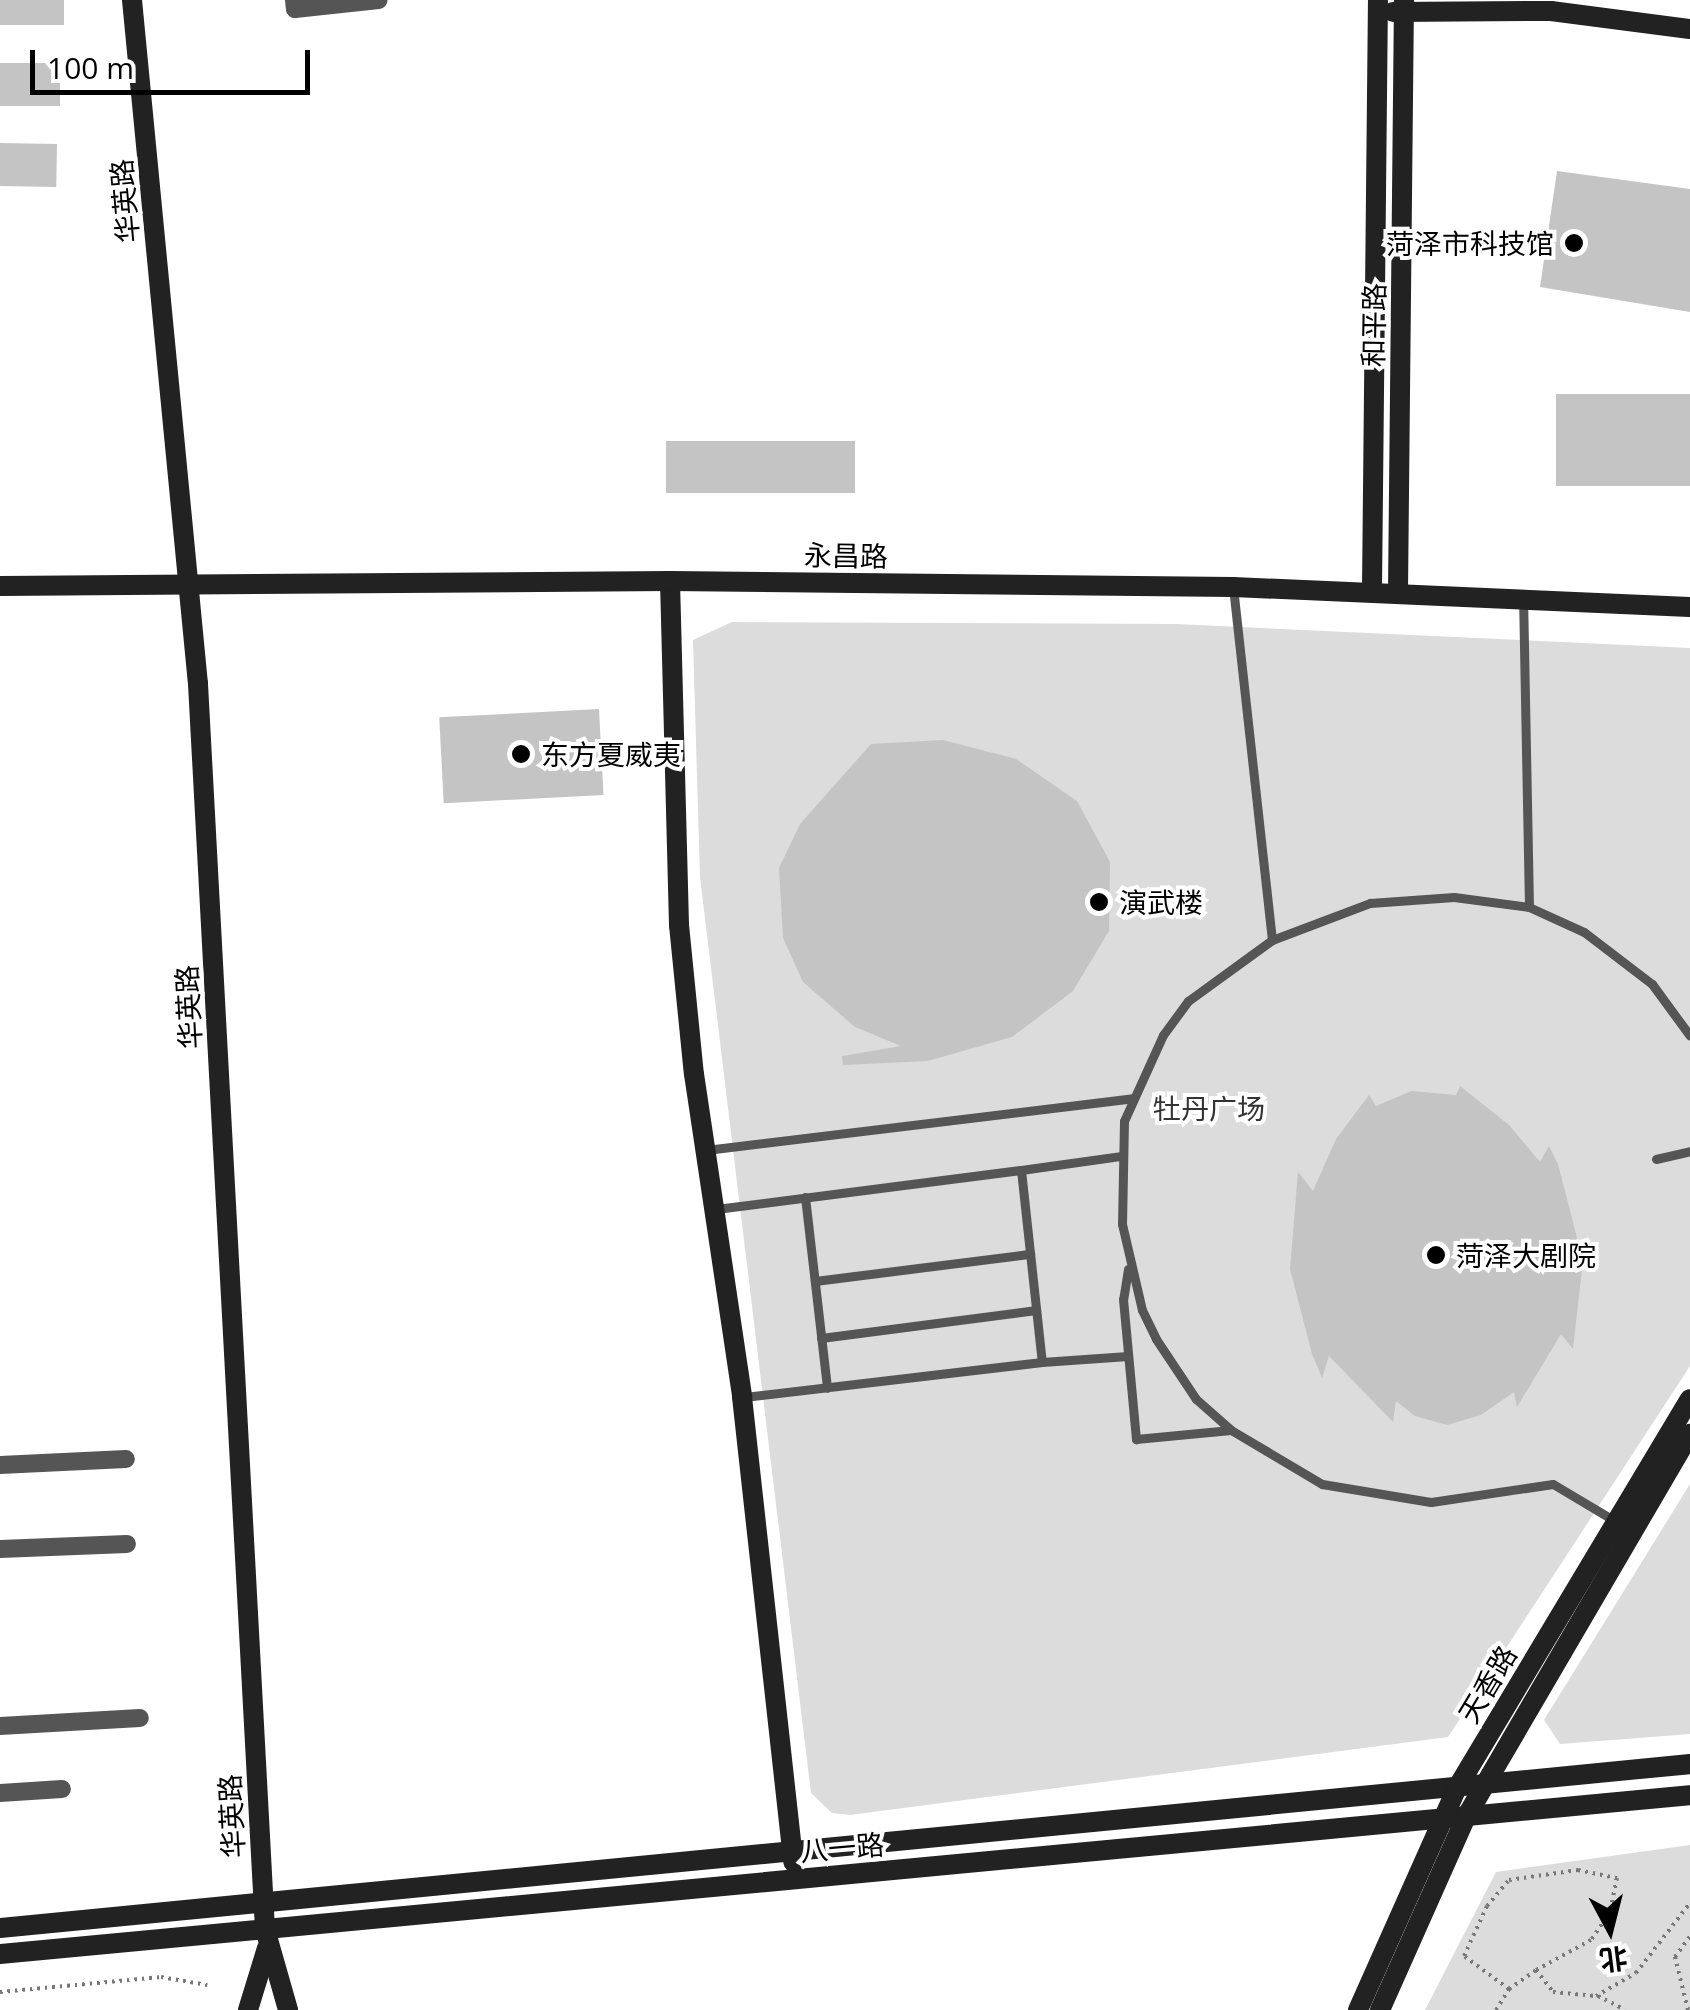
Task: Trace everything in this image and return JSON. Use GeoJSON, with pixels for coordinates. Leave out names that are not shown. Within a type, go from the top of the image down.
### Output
{"type":"FeatureCollection","features":[{"type":"Feature","properties":{"kind":"main road","name":"华英路"},"geometry":{"type":"LineString","coordinates":[[132,0],[188,586],[266,1939],[288,2010]]}},
{"type":"Feature","properties":{"kind":"main road"},"geometry":{"type":"LineString","coordinates":[[1378,6],[1551,11],[1690,30]]}},
{"type":"Feature","properties":{"kind":"main road","name":"和平路"},"geometry":{"type":"LineString","coordinates":[[1372,590],[1378,6]]}},
{"type":"Feature","properties":{"kind":"main road","name":"和平路"},"geometry":{"type":"LineString","coordinates":[[1398,591],[1404,6]]}},
{"type":"Feature","properties":{"kind":"main road","name":"永昌路"},"geometry":{"type":"LineString","coordinates":[[0,586],[670,581],[1233,587],[1523,596],[1690,607]]}},
{"type":"Feature","properties":{"kind":"main road"},"geometry":{"type":"LineString","coordinates":[[670,581],[679,924],[706,1150],[742,1398],[795,1879]]}},
{"type":"Feature","properties":{"kind":"main road","name":"天香路"},"geometry":{"type":"LineString","coordinates":[[1380,2010],[1466,1817],[1690,1399]]}},
{"type":"Feature","properties":{"kind":"main road","name":"天香路"},"geometry":{"type":"LineString","coordinates":[[1358,2010],[1457,1788],[1623,1526],[1690,1434]]}},
{"type":"Feature","properties":{"kind":"main road"},"geometry":{"type":"LineString","coordinates":[[0,1928],[1690,1764]]}},
{"type":"Feature","properties":{"kind":"main road","name":"八一路"},"geometry":{"type":"LineString","coordinates":[[0,1954],[266,1939],[795,1879],[1690,1795]]}},
{"type":"Feature","properties":{"kind":"main road"},"geometry":{"type":"LineString","coordinates":[[248,2010],[266,1939]]}},
{"type":"Feature","properties":{"kind":"street"},"geometry":{"type":"LineString","coordinates":[[294,0],[295,9],[379,0]]}},
{"type":"Feature","properties":{"kind":"street"},"geometry":{"type":"LineString","coordinates":[[0,1465],[126,1459]]}},
{"type":"Feature","properties":{"kind":"street"},"geometry":{"type":"LineString","coordinates":[[0,1549],[127,1544]]}},
{"type":"Feature","properties":{"kind":"street"},"geometry":{"type":"LineString","coordinates":[[0,1726],[140,1718]]}},
{"type":"Feature","properties":{"kind":"street"},"geometry":{"type":"LineString","coordinates":[[0,1793],[62,1789]]}},
{"type":"Feature","properties":{"kind":"lane"},"geometry":{"type":"LineString","coordinates":[[1233,587],[1272,940]]}},
{"type":"Feature","properties":{"kind":"lane"},"geometry":{"type":"LineString","coordinates":[[1523,596],[1529,907]]}},
{"type":"Feature","properties":{"kind":"lane"},"geometry":{"type":"LineString","coordinates":[[1231,1430],[1136,1439],[1123,1299],[1129,1264],[1120,1156],[1133,1098],[1188,1000],[1272,940],[1370,903],[1454,898],[1529,907],[1584,932],[1652,984],[1690,1036]]}},
{"type":"Feature","properties":{"kind":"lane"},"geometry":{"type":"LineString","coordinates":[[706,1150],[1133,1098]]}},
{"type":"Feature","properties":{"kind":"lane"},"geometry":{"type":"LineString","coordinates":[[1656,1159],[1690,1151]]}},
{"type":"Feature","properties":{"kind":"lane"},"geometry":{"type":"LineString","coordinates":[[715,1209],[1120,1156]]}},
{"type":"Feature","properties":{"kind":"lane"},"geometry":{"type":"LineString","coordinates":[[1021,1170],[1042,1362]]}},
{"type":"Feature","properties":{"kind":"lane"},"geometry":{"type":"LineString","coordinates":[[805,1198],[827,1388]]}},
{"type":"Feature","properties":{"kind":"lane"},"geometry":{"type":"LineString","coordinates":[[815,1282],[1030,1254]]}},
{"type":"Feature","properties":{"kind":"lane"},"geometry":{"type":"LineString","coordinates":[[1129,1264],[1156,1339],[1196,1399],[1231,1430],[1322,1484],[1432,1502],[1553,1484],[1623,1526]]}},
{"type":"Feature","properties":{"kind":"lane"},"geometry":{"type":"LineString","coordinates":[[822,1338],[1036,1310]]}},
{"type":"Feature","properties":{"kind":"lane"},"geometry":{"type":"LineString","coordinates":[[742,1398],[1042,1362],[1128,1356]]}},
{"type":"Feature","properties":{"kind":"path"},"geometry":{"type":"LineString","coordinates":[[1496,2010],[1510,1989],[1591,1940],[1610,1912],[1617,1878],[1578,1870],[1509,1880],[1464,1956],[1510,1989]]}},
{"type":"Feature","properties":{"kind":"path"},"geometry":{"type":"LineString","coordinates":[[1596,1996],[1636,1974],[1690,1903]]}},
{"type":"Feature","properties":{"kind":"path"},"geometry":{"type":"LineString","coordinates":[[1688,2010],[1675,1958],[1690,1936]]}},
{"type":"Feature","properties":{"kind":"path"},"geometry":{"type":"LineString","coordinates":[[1536,1970],[1553,1992],[1596,1996],[1625,2010]]}},
{"type":"Feature","properties":{"kind":"path"},"geometry":{"type":"LineString","coordinates":[[0,1992],[161,1977],[207,1985]]}},
{"type":"Feature","properties":{"kind":"green space","name":"牡丹广场"},"geometry":{"type":"Polygon","coordinates":[[[732,622],[1176,624],[1690,648],[1690,1366],[1448,1737],[850,1815],[832,1813],[811,1793],[700,877],[693,640],[732,622]]]}},
{"type":"Feature","properties":{"kind":"green space"},"geometry":{"type":"Polygon","coordinates":[[[1690,1484],[1690,1734],[1560,1744],[1544,1720],[1690,1484]]]}},
{"type":"Feature","properties":{"kind":"green space"},"geometry":{"type":"Polygon","coordinates":[[[1690,1845],[1690,2010],[1425,2010],[1496,1872],[1690,1845]]]}},
{"type":"Feature","properties":{"kind":"building"},"geometry":{"type":"Polygon","coordinates":[[[0,0],[64,0],[64,25],[0,25],[0,0]]]}},
{"type":"Feature","properties":{"kind":"building"},"geometry":{"type":"Polygon","coordinates":[[[0,63],[60,63],[60,106],[0,106],[0,63]]]}},
{"type":"Feature","properties":{"kind":"building"},"geometry":{"type":"Polygon","coordinates":[[[0,143],[57,144],[56,187],[0,186],[0,143]]]}},
{"type":"Feature","properties":{"kind":"building"},"geometry":{"type":"Polygon","coordinates":[[[1557,171],[1690,189],[1690,312],[1540,287],[1557,171]]]}},
{"type":"Feature","properties":{"kind":"building"},"geometry":{"type":"Polygon","coordinates":[[[1556,394],[1690,394],[1690,486],[1556,486],[1556,394]]]}},
{"type":"Feature","properties":{"kind":"building"},"geometry":{"type":"Polygon","coordinates":[[[666,441],[855,441],[855,493],[666,493],[666,441]]]}},
{"type":"Feature","properties":{"kind":"building","name":"东方夏威夷"},"geometry":{"type":"Polygon","coordinates":[[[599,709],[604,795],[444,803],[439,717],[599,709]]]}},
{"type":"Feature","properties":{"kind":"building"},"geometry":{"type":"Polygon","coordinates":[[[943,740],[1016,759],[1077,801],[1110,862],[1109,931],[1073,991],[1012,1037],[928,1061],[843,1065],[842,1056],[901,1046],[855,1027],[803,982],[783,938],[779,868],[800,824],[871,744],[943,740]]]}},
{"type":"Feature","properties":{"kind":"building","name":"菏泽大剧院"},"geometry":{"type":"Polygon","coordinates":[[[1460,1086],[1509,1125],[1540,1162],[1549,1146],[1558,1164],[1583,1261],[1573,1349],[1561,1334],[1517,1407],[1514,1392],[1481,1415],[1447,1425],[1415,1416],[1396,1401],[1393,1422],[1329,1356],[1322,1378],[1312,1354],[1290,1269],[1298,1172],[1313,1191],[1336,1139],[1369,1095],[1376,1106],[1411,1091],[1456,1095],[1460,1086]]]}},
{"type":"Feature","properties":{"kind":"place","name":"菏泽市科技馆"},"geometry":{"type":"Point","coordinates":[1574,243]}},
{"type":"Feature","properties":{"kind":"place","name":"东方夏威夷"},"geometry":{"type":"Point","coordinates":[521,754]}},
{"type":"Feature","properties":{"kind":"place","name":"演武楼"},"geometry":{"type":"Point","coordinates":[1099,902]}},
{"type":"Feature","properties":{"kind":"place","name":"菏泽大剧院"},"geometry":{"type":"Point","coordinates":[1436,1255]}}]}
